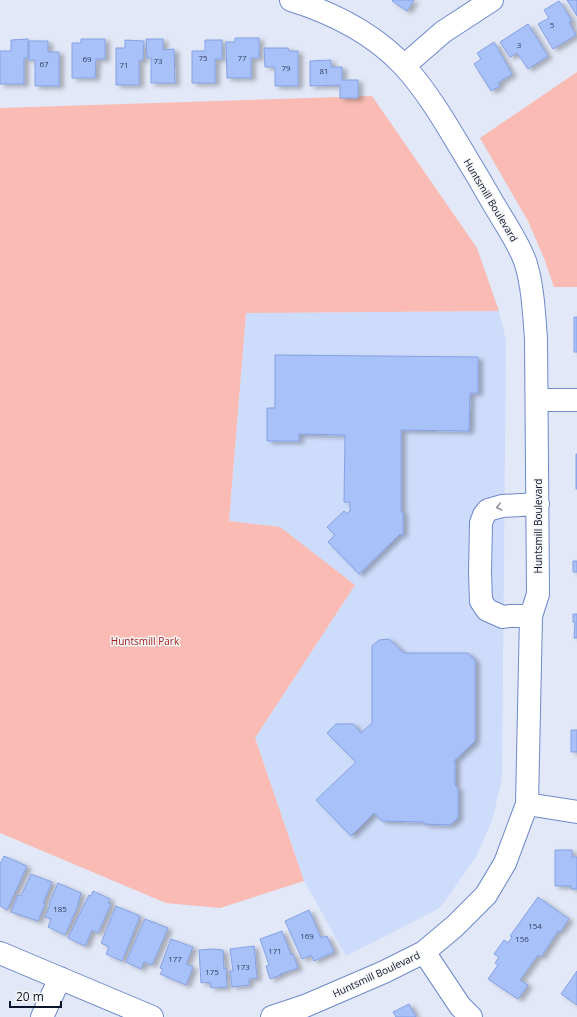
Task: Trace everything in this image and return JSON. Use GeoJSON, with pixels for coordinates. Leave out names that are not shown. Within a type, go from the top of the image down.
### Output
{"type":"FeatureCollection","features":[{"type":"Feature","properties":{"kind":"street","name":"Huntsmill Boulevard"},"geometry":{"type":"LineString","coordinates":[[272,1017],[305,1006],[384,972],[424,952],[455,926],[486,896],[505,863],[528,804],[531,616],[538,594],[536,339],[533,300],[525,262],[512,235],[443,120],[404,66],[383,47],[359,30],[316,8],[291,0]]}},
{"type":"Feature","properties":{"kind":"street"},"geometry":{"type":"LineString","coordinates":[[404,66],[443,32],[492,0]]}},
{"type":"Feature","properties":{"kind":"street"},"geometry":{"type":"LineString","coordinates":[[537,400],[577,400]]}},
{"type":"Feature","properties":{"kind":"street"},"geometry":{"type":"LineString","coordinates":[[531,616],[502,617],[488,610],[481,601],[481,523],[488,510],[502,506],[538,504]]}},
{"type":"Feature","properties":{"kind":"street"},"geometry":{"type":"LineString","coordinates":[[528,804],[577,812]]}},
{"type":"Feature","properties":{"kind":"street"},"geometry":{"type":"LineString","coordinates":[[424,952],[460,1006],[471,1017]]}},
{"type":"Feature","properties":{"kind":"street"},"geometry":{"type":"LineString","coordinates":[[0,953],[152,1017]]}},
{"type":"Feature","properties":{"kind":"street"},"geometry":{"type":"LineString","coordinates":[[42,1017],[60,978]]}},
{"type":"Feature","properties":{"kind":"shaded area"},"geometry":{"type":"Polygon","coordinates":[[[499,311],[506,340],[502,779],[492,821],[476,857],[440,908],[346,956],[304,881],[255,738],[355,585],[229,521],[246,313],[499,311]]]}},
{"type":"Feature","properties":{"kind":"green space"},"geometry":{"type":"Polygon","coordinates":[[[577,72],[577,287],[554,287],[544,258],[528,221],[480,138],[577,72]]]}},
{"type":"Feature","properties":{"kind":"green space","name":"Huntsmill Park"},"geometry":{"type":"Polygon","coordinates":[[[372,96],[477,248],[499,311],[246,313],[229,521],[280,527],[355,585],[255,738],[304,881],[220,908],[166,903],[0,833],[0,108],[372,96]]]}},
{"type":"Feature","properties":{"kind":"building"},"geometry":{"type":"Polygon","coordinates":[[[414,0],[407,11],[392,1],[414,0]]]}},
{"type":"Feature","properties":{"kind":"building"},"geometry":{"type":"Polygon","coordinates":[[[567,0],[577,0],[577,16],[567,0]]]}},
{"type":"Feature","properties":{"kind":"building"},"geometry":{"type":"Polygon","coordinates":[[[559,1],[572,21],[569,22],[576,35],[553,49],[538,24],[549,18],[544,10],[559,1]]]}},
{"type":"Feature","properties":{"kind":"building"},"geometry":{"type":"Polygon","coordinates":[[[528,24],[548,56],[528,69],[517,53],[510,57],[500,42],[528,24]]]}},
{"type":"Feature","properties":{"kind":"building"},"geometry":{"type":"Polygon","coordinates":[[[235,38],[259,38],[259,58],[251,58],[251,78],[227,78],[226,42],[235,42],[235,38]]]}},
{"type":"Feature","properties":{"kind":"building"},"geometry":{"type":"Polygon","coordinates":[[[28,39],[28,58],[24,58],[24,84],[0,84],[0,51],[11,51],[11,40],[28,39]]]}},
{"type":"Feature","properties":{"kind":"building"},"geometry":{"type":"Polygon","coordinates":[[[81,39],[105,39],[105,59],[96,59],[95,78],[72,78],[72,43],[81,43],[81,39]]]}},
{"type":"Feature","properties":{"kind":"building"},"geometry":{"type":"Polygon","coordinates":[[[146,39],[163,39],[163,50],[174,49],[175,83],[151,83],[151,58],[147,58],[146,39]]]}},
{"type":"Feature","properties":{"kind":"building"},"geometry":{"type":"Polygon","coordinates":[[[125,40],[144,41],[143,60],[139,60],[139,85],[116,85],[116,48],[125,48],[125,40]]]}},
{"type":"Feature","properties":{"kind":"building"},"geometry":{"type":"Polygon","coordinates":[[[205,40],[222,40],[222,59],[215,59],[215,83],[192,83],[192,51],[205,51],[205,40]]]}},
{"type":"Feature","properties":{"kind":"building"},"geometry":{"type":"Polygon","coordinates":[[[29,41],[48,41],[48,52],[59,52],[59,86],[35,86],[35,60],[29,60],[29,41]]]}},
{"type":"Feature","properties":{"kind":"building"},"geometry":{"type":"Polygon","coordinates":[[[494,42],[512,74],[498,83],[500,86],[491,91],[474,64],[481,59],[477,53],[494,42]]]}},
{"type":"Feature","properties":{"kind":"building"},"geometry":{"type":"Polygon","coordinates":[[[264,48],[288,48],[289,51],[298,51],[298,86],[275,86],[275,67],[265,67],[264,48]]]}},
{"type":"Feature","properties":{"kind":"building"},"geometry":{"type":"Polygon","coordinates":[[[331,60],[331,67],[342,67],[342,80],[358,80],[358,98],[340,98],[340,85],[310,86],[310,61],[331,60]]]}},
{"type":"Feature","properties":{"kind":"building"},"geometry":{"type":"Polygon","coordinates":[[[574,317],[577,317],[577,352],[574,352],[574,317]]]}},
{"type":"Feature","properties":{"kind":"building"},"geometry":{"type":"Polygon","coordinates":[[[275,355],[478,357],[478,393],[470,393],[469,431],[401,430],[401,512],[403,512],[403,535],[400,534],[359,574],[328,542],[335,535],[327,527],[344,511],[347,514],[350,511],[350,502],[344,502],[345,435],[299,434],[299,441],[267,441],[267,408],[275,408],[275,355]]]}},
{"type":"Feature","properties":{"kind":"building"},"geometry":{"type":"Polygon","coordinates":[[[577,454],[577,489],[576,489],[577,454]]]}},
{"type":"Feature","properties":{"kind":"building"},"geometry":{"type":"Polygon","coordinates":[[[573,561],[577,561],[577,572],[573,572],[573,561]]]}},
{"type":"Feature","properties":{"kind":"building"},"geometry":{"type":"Polygon","coordinates":[[[573,614],[577,614],[577,638],[574,638],[575,622],[573,622],[573,614]]]}},
{"type":"Feature","properties":{"kind":"building"},"geometry":{"type":"Polygon","coordinates":[[[389,639],[404,653],[468,653],[475,660],[475,741],[454,761],[455,785],[458,789],[458,818],[450,825],[424,824],[424,822],[382,821],[374,813],[351,836],[316,800],[356,762],[327,733],[336,724],[353,724],[361,733],[372,723],[372,646],[379,640],[389,639]]]}},
{"type":"Feature","properties":{"kind":"building"},"geometry":{"type":"Polygon","coordinates":[[[571,730],[577,730],[577,752],[571,752],[571,730]]]}},
{"type":"Feature","properties":{"kind":"building"},"geometry":{"type":"Polygon","coordinates":[[[555,850],[572,850],[572,857],[577,857],[577,889],[571,889],[571,886],[555,886],[555,850]]]}},
{"type":"Feature","properties":{"kind":"building"},"geometry":{"type":"Polygon","coordinates":[[[4,856],[27,866],[7,910],[0,906],[0,864],[4,856]]]}},
{"type":"Feature","properties":{"kind":"building"},"geometry":{"type":"Polygon","coordinates":[[[31,874],[52,882],[43,903],[45,904],[38,921],[11,912],[18,895],[21,896],[31,874]]]}},
{"type":"Feature","properties":{"kind":"building"},"geometry":{"type":"Polygon","coordinates":[[[58,883],[81,893],[79,903],[65,935],[48,927],[51,919],[45,917],[58,883]]]}},
{"type":"Feature","properties":{"kind":"building"},"geometry":{"type":"Polygon","coordinates":[[[93,891],[110,899],[108,903],[111,904],[98,933],[92,930],[85,946],[68,938],[89,895],[91,896],[93,891]]]}},
{"type":"Feature","properties":{"kind":"building"},"geometry":{"type":"Polygon","coordinates":[[[538,897],[569,919],[560,932],[558,931],[541,957],[538,955],[520,980],[528,985],[518,999],[488,979],[498,965],[495,963],[499,957],[494,954],[504,940],[508,943],[512,937],[510,936],[538,897]]]}},
{"type":"Feature","properties":{"kind":"building"},"geometry":{"type":"Polygon","coordinates":[[[116,906],[140,916],[122,961],[106,954],[109,947],[101,943],[116,906]]]}},
{"type":"Feature","properties":{"kind":"building"},"geometry":{"type":"Polygon","coordinates":[[[309,910],[321,938],[327,936],[334,952],[314,961],[311,955],[302,959],[285,921],[309,910]]]}},
{"type":"Feature","properties":{"kind":"building"},"geometry":{"type":"Polygon","coordinates":[[[145,919],[168,928],[152,965],[144,962],[141,969],[126,962],[145,919]]]}},
{"type":"Feature","properties":{"kind":"building"},"geometry":{"type":"Polygon","coordinates":[[[282,931],[291,955],[293,954],[298,968],[270,979],[266,966],[269,965],[260,939],[282,931]]]}},
{"type":"Feature","properties":{"kind":"building"},"geometry":{"type":"Polygon","coordinates":[[[171,939],[193,947],[186,964],[193,967],[186,985],[160,974],[163,969],[160,968],[171,939]]]}},
{"type":"Feature","properties":{"kind":"building"},"geometry":{"type":"Polygon","coordinates":[[[254,946],[257,978],[249,979],[249,985],[232,987],[230,971],[233,971],[230,949],[254,946]]]}},
{"type":"Feature","properties":{"kind":"building"},"geometry":{"type":"Polygon","coordinates":[[[199,950],[223,950],[227,987],[211,988],[210,982],[201,983],[199,950]]]}},
{"type":"Feature","properties":{"kind":"building"},"geometry":{"type":"Polygon","coordinates":[[[577,971],[577,1005],[561,994],[577,971]]]}},
{"type":"Feature","properties":{"kind":"building"},"geometry":{"type":"Polygon","coordinates":[[[409,1004],[416,1017],[396,1017],[393,1012],[409,1004]]]}}]}
